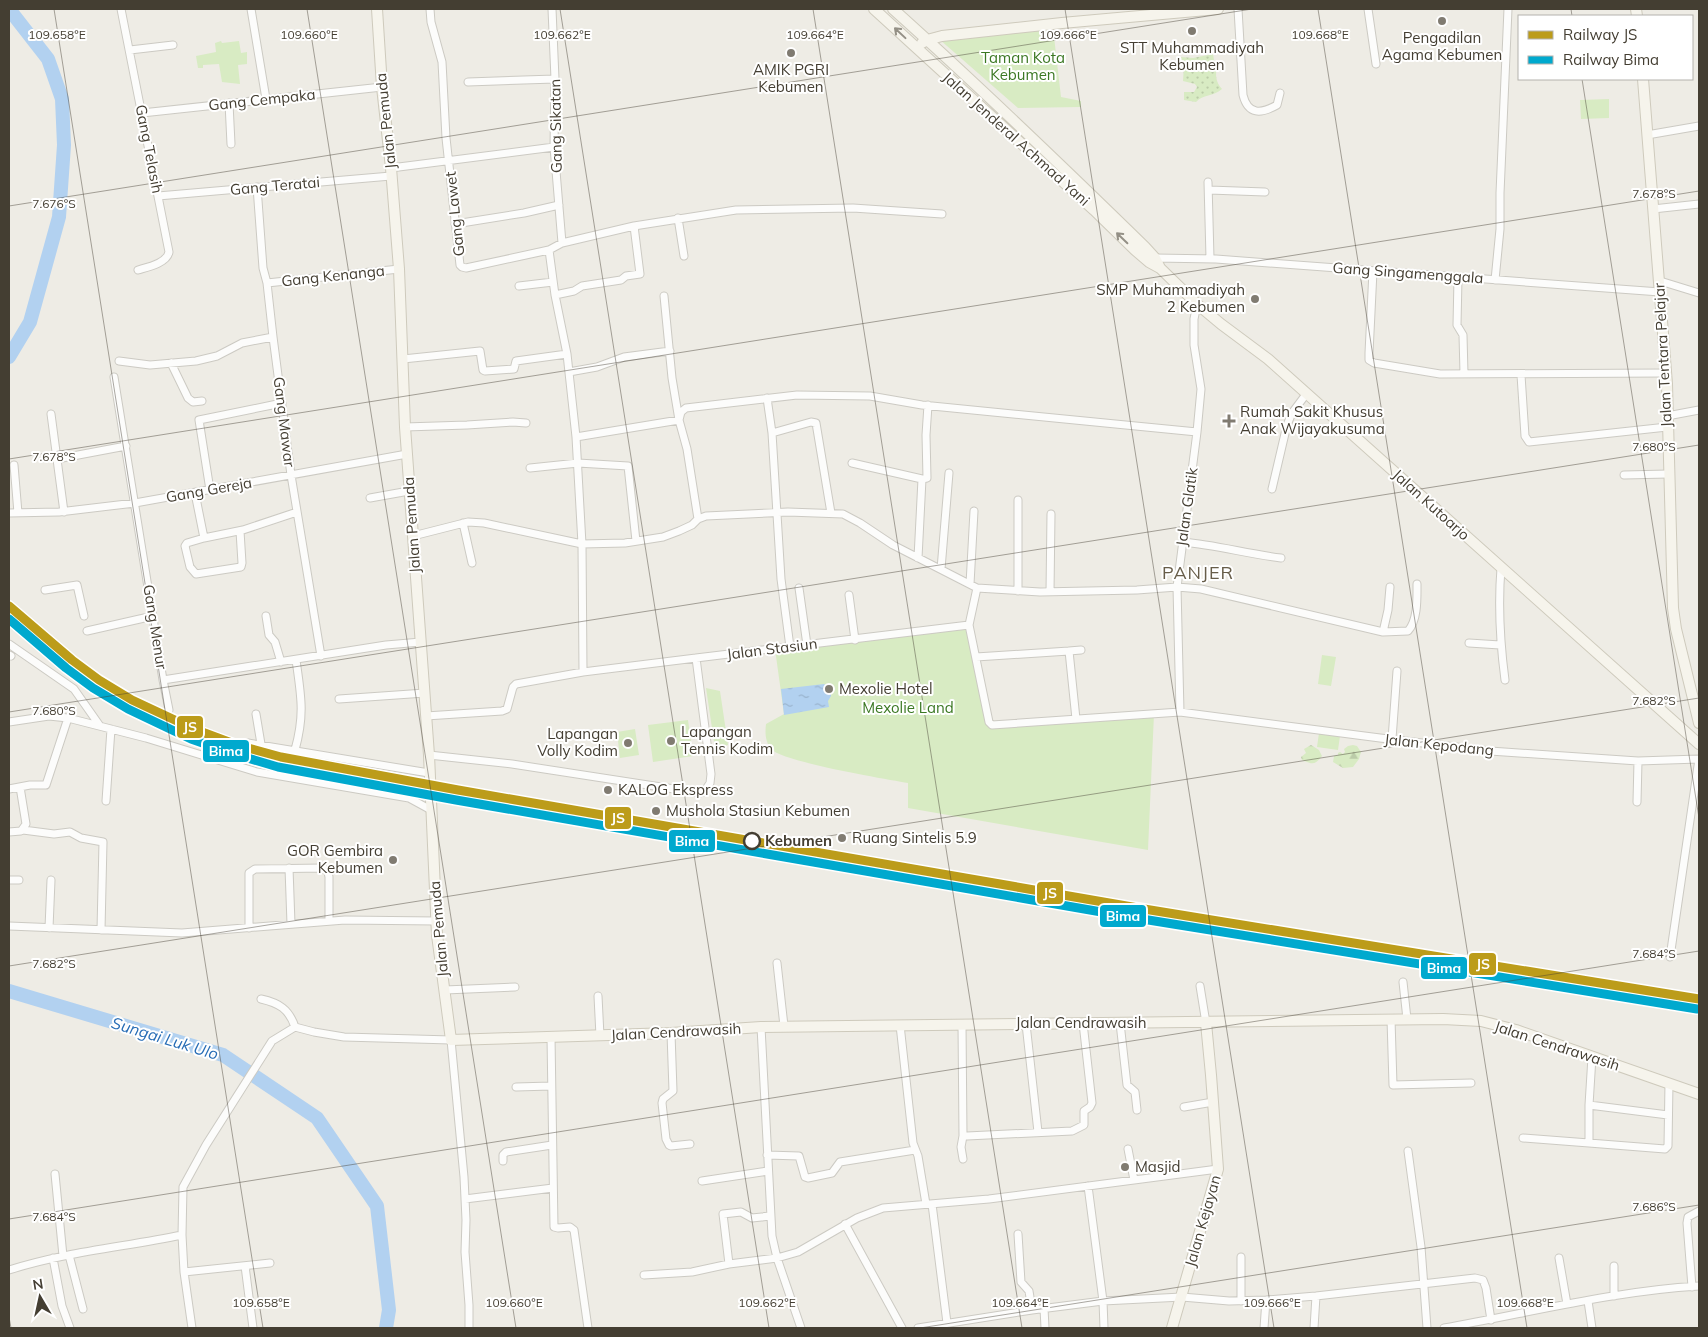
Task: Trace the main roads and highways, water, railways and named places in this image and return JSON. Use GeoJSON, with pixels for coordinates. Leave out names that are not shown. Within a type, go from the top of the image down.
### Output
{"type":"FeatureCollection","features":[{"type":"Feature","properties":{"kind":"main road","name":"Jalan Pemuda"},"geometry":{"type":"LineString","coordinates":[[377,9],[382,87],[399,269],[405,427],[429,755],[436,921],[451,1040]]}},
{"type":"Feature","properties":{"kind":"main road","name":"Jalan Jenderal Achmad Yani"},"geometry":{"type":"LineString","coordinates":[[874,9],[1160,268]]}},
{"type":"Feature","properties":{"kind":"main road"},"geometry":{"type":"LineString","coordinates":[[893,9],[1066,170],[1152,260]]}},
{"type":"Feature","properties":{"kind":"main road"},"geometry":{"type":"LineString","coordinates":[[916,48],[927,40],[960,34],[1177,10],[1218,9]]}},
{"type":"Feature","properties":{"kind":"main road","name":"Jalan Tentara Pelajar"},"geometry":{"type":"LineString","coordinates":[[1643,80],[1666,373],[1673,608],[1676,629],[1698,721]]}},
{"type":"Feature","properties":{"kind":"main road"},"geometry":{"type":"LineString","coordinates":[[963,90],[973,82]]}},
{"type":"Feature","properties":{"kind":"main road","name":"Jalan Kutoarjo"},"geometry":{"type":"LineString","coordinates":[[1160,268],[1197,304],[1268,359],[1699,744]]}},
{"type":"Feature","properties":{"kind":"main road"},"geometry":{"type":"LineString","coordinates":[[1690,736],[1698,721]]}},
{"type":"Feature","properties":{"kind":"main road","name":"Jalan Cendrawasih"},"geometry":{"type":"LineString","coordinates":[[451,1040],[671,1034],[784,1026],[1206,1023],[1391,1019],[1481,1021],[1516,1030],[1699,1094]]}},
{"type":"Feature","properties":{"kind":"main road","name":"Jalan Kejayan"},"geometry":{"type":"LineString","coordinates":[[1172,1328],[1218,1169],[1206,1023]]}},
{"type":"Feature","properties":{"kind":"water"},"geometry":{"type":"Polygon","coordinates":[[[824,684],[831,690],[831,696],[828,701],[829,707],[784,715],[781,689],[824,684]]]}},
{"type":"Feature","properties":{"kind":"waterway","name":"Sungai Luk Ulo"},"geometry":{"type":"LineString","coordinates":[[9,9],[48,59],[62,99],[64,145],[59,217],[30,322],[9,357]]}},
{"type":"Feature","properties":{"kind":"waterway","name":"Sungai Luk Ulo"},"geometry":{"type":"LineString","coordinates":[[9,991],[223,1055],[317,1118],[377,1206],[389,1310],[386,1328]]}},
{"type":"Feature","properties":{"kind":"railway"},"geometry":{"type":"LineString","coordinates":[[470,804],[1004,895]]}},
{"type":"Feature","properties":{"kind":"rail line","name":"JS"},"geometry":{"type":"LineString","coordinates":[[9,606],[72,660],[99,680],[132,700],[194,729],[237,745],[281,757],[458,790],[1138,908],[1699,999]]}},
{"type":"Feature","properties":{"kind":"rail line","name":"Bima"},"geometry":{"type":"LineString","coordinates":[[9,619],[66,668],[93,688],[128,709],[191,739],[278,767],[456,800],[1136,918],[1697,1009]]}},
{"type":"Feature","properties":{"kind":"place","name":"Pengadilan Agama Kebumen"},"geometry":{"type":"Point","coordinates":[1442,21]}},
{"type":"Feature","properties":{"kind":"place","name":"STT Muhammadiyah Kebumen"},"geometry":{"type":"Point","coordinates":[1192,31]}},
{"type":"Feature","properties":{"kind":"place","name":"AMIK PGRI Kebumen"},"geometry":{"type":"Point","coordinates":[791,53]}},
{"type":"Feature","properties":{"kind":"place","name":"SMP Muhammadiyah 2 Kebumen"},"geometry":{"type":"Point","coordinates":[1255,299]}},
{"type":"Feature","properties":{"kind":"place","name":"Rumah Sakit Khusus Anak Wijayakusuma"},"geometry":{"type":"Point","coordinates":[1229,421]}},
{"type":"Feature","properties":{"kind":"place","name":"Mexolie Hotel"},"geometry":{"type":"Point","coordinates":[829,689]}},
{"type":"Feature","properties":{"kind":"place","name":"Lapangan Tennis Kodim"},"geometry":{"type":"Point","coordinates":[671,741]}},
{"type":"Feature","properties":{"kind":"place","name":"Lapangan Volly Kodim"},"geometry":{"type":"Point","coordinates":[628,743]}},
{"type":"Feature","properties":{"kind":"place","name":"KALOG Ekspress"},"geometry":{"type":"Point","coordinates":[608,790]}},
{"type":"Feature","properties":{"kind":"place","name":"Mushola Stasiun Kebumen"},"geometry":{"type":"Point","coordinates":[656,811]}},
{"type":"Feature","properties":{"kind":"place","name":"Ruang Sintelis 5.9"},"geometry":{"type":"Point","coordinates":[842,838]}},
{"type":"Feature","properties":{"kind":"place","name":"Kebumen"},"geometry":{"type":"Point","coordinates":[752,841]}},
{"type":"Feature","properties":{"kind":"place","name":"GOR Gembira Kebumen"},"geometry":{"type":"Point","coordinates":[393,860]}},
{"type":"Feature","properties":{"kind":"place","name":"Masjid"},"geometry":{"type":"Point","coordinates":[1125,1167]}},
{"type":"Feature","properties":{"kind":"district","name":"PANJER"},"geometry":{"type":"Point","coordinates":[1198,573]}},
{"type":"Feature","properties":{"kind":"park label","name":"Taman Kota Kebumen"},"geometry":{"type":"Point","coordinates":[1023,66]}},
{"type":"Feature","properties":{"kind":"park label","name":"Mexolie Land"},"geometry":{"type":"Point","coordinates":[908,708]}}]}
